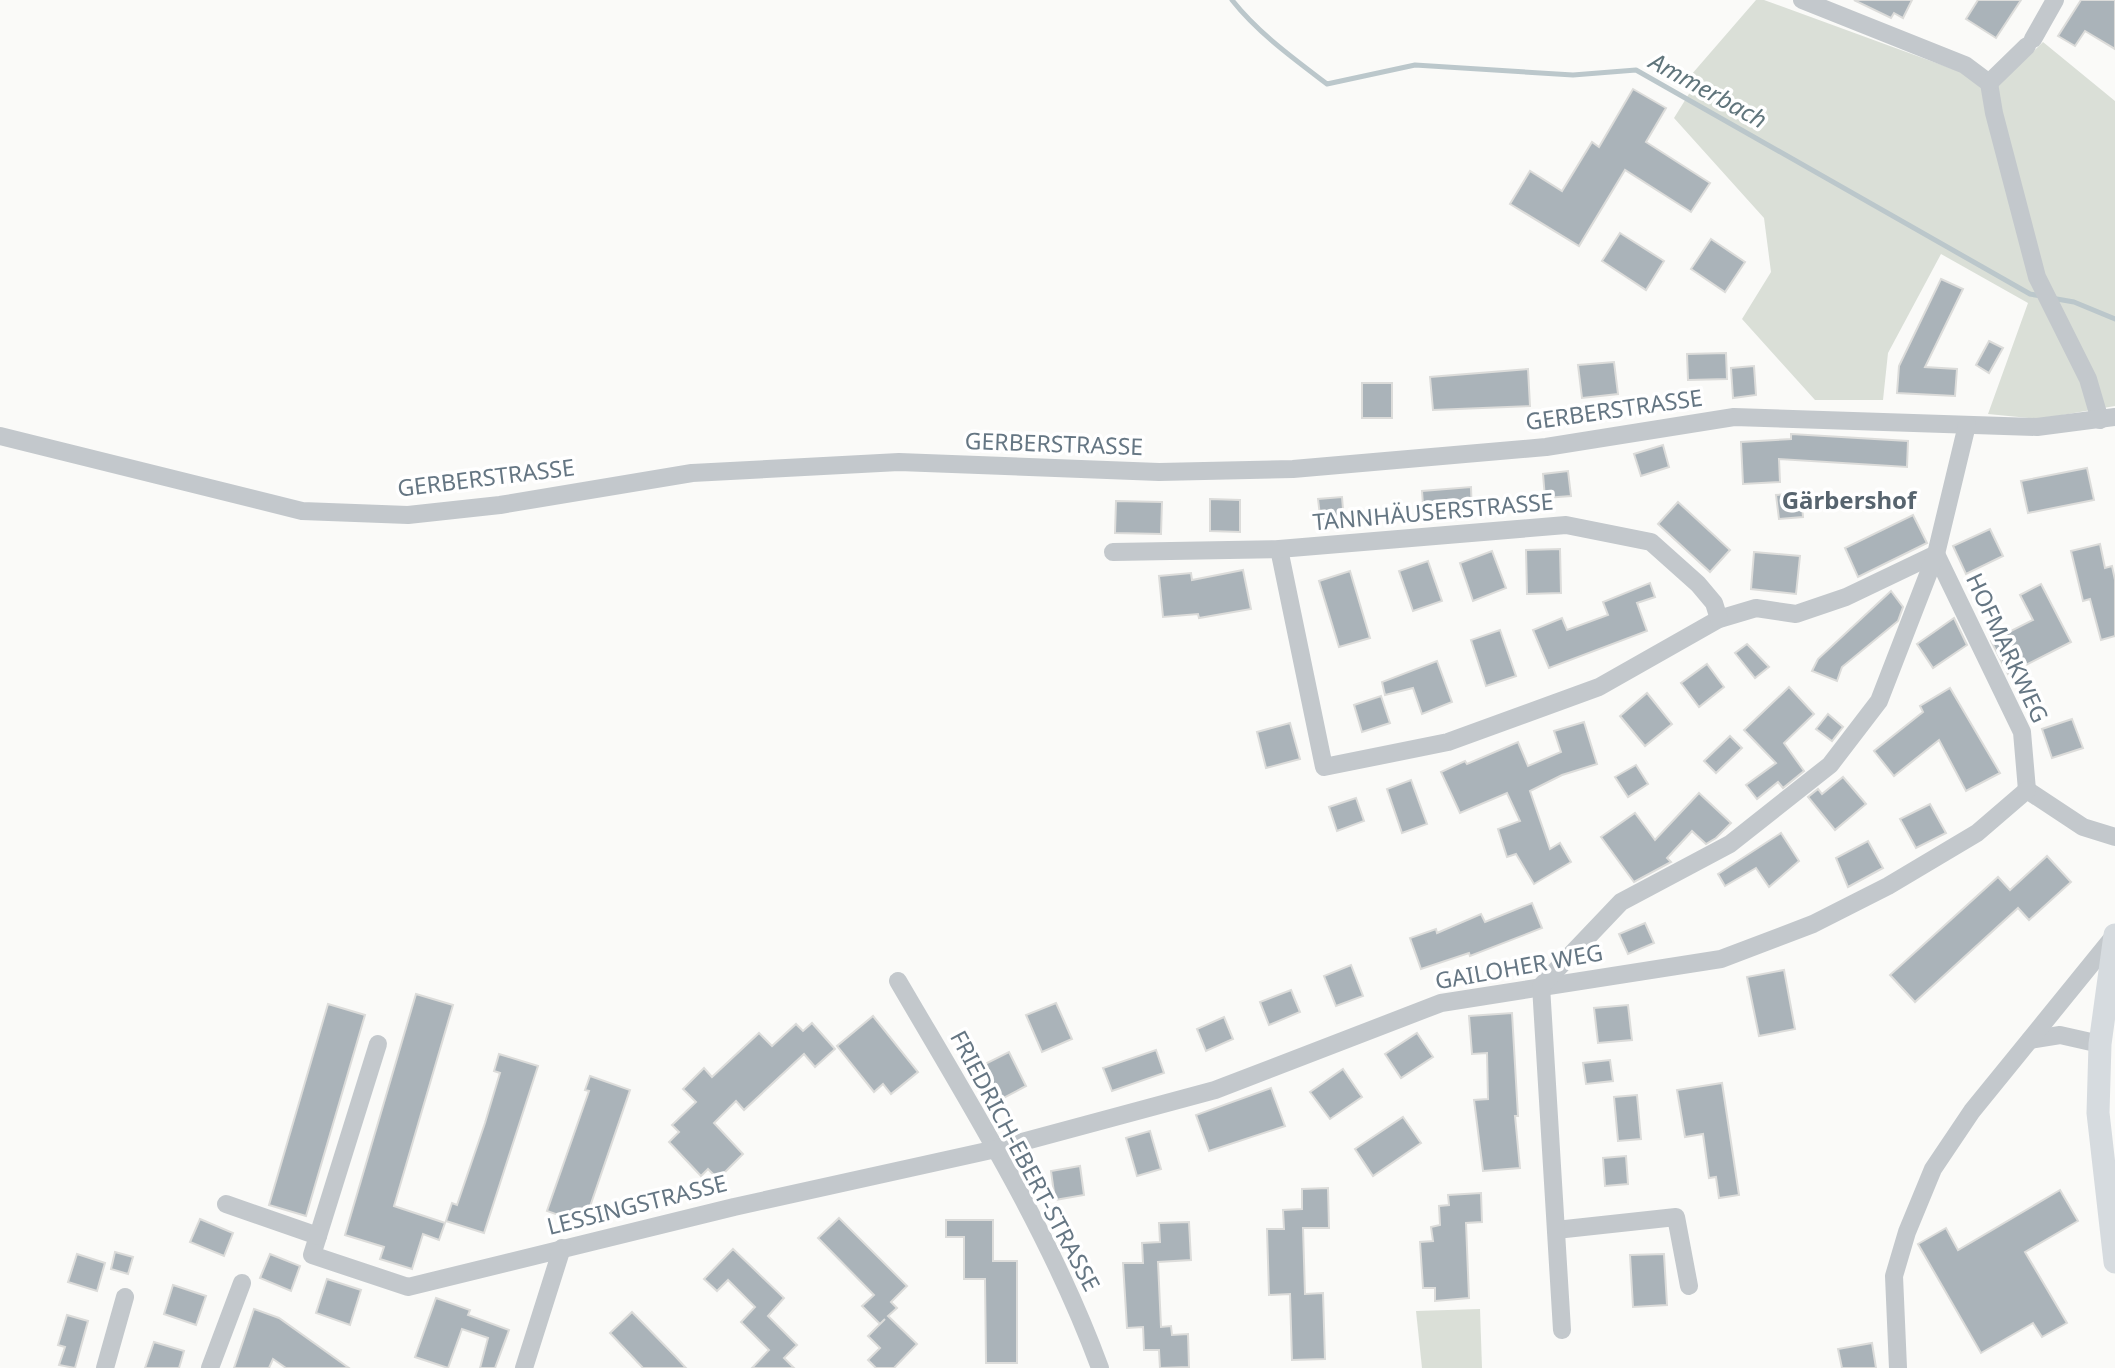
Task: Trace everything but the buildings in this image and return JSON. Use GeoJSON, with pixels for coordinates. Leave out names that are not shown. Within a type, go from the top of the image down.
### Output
{"type":"FeatureCollection","features":[{"type":"Feature","properties":{"kind":"main road"},"geometry":{"type":"LineString","coordinates":[[2115,935],[2100,1044],[2098,1113],[2115,1262]]}},
{"type":"Feature","properties":{"kind":"street"},"geometry":{"type":"LineString","coordinates":[[1802,0],[1965,65],[1989,83],[1994,113],[2037,277],[2108,418]]}},
{"type":"Feature","properties":{"kind":"street"},"geometry":{"type":"LineString","coordinates":[[1989,83],[2030,43],[2055,0]]}},
{"type":"Feature","properties":{"kind":"street","name":"GERBERSTRASSE"},"geometry":{"type":"LineString","coordinates":[[0,436],[302,511],[408,515],[500,505],[691,473],[899,462],[1159,472],[1293,469],[1546,447],[1734,417],[2037,427],[2108,418]]}},
{"type":"Feature","properties":{"kind":"street","name":"HOFMARKWEG"},"geometry":{"type":"LineString","coordinates":[[1541,986],[1620,902],[1730,844],[1830,765],[1879,701],[1936,554],[1967,425]]}},
{"type":"Feature","properties":{"kind":"street","name":"TANNHÄUSERSTRASSE"},"geometry":{"type":"LineString","coordinates":[[1113,552],[1279,550],[1566,525],[1651,542],[1699,584],[1714,603],[1719,619]]}},
{"type":"Feature","properties":{"kind":"street"},"geometry":{"type":"LineString","coordinates":[[1279,550],[1324,767],[1448,741],[1599,687],[1719,619],[1756,608],[1796,614],[1846,597],[1936,554]]}},
{"type":"Feature","properties":{"kind":"street","name":"HOFMARKWEG"},"geometry":{"type":"LineString","coordinates":[[1936,554],[2022,732],[2027,790]]}},
{"type":"Feature","properties":{"kind":"street"},"geometry":{"type":"LineString","coordinates":[[2027,790],[2083,827],[2115,836]]}},
{"type":"Feature","properties":{"kind":"street","name":"GAILOHER WEG"},"geometry":{"type":"LineString","coordinates":[[996,1149],[1215,1090],[1441,1003],[1721,959],[1813,924],[1888,886],[1977,833],[2027,790]]}},
{"type":"Feature","properties":{"kind":"street"},"geometry":{"type":"LineString","coordinates":[[1898,1368],[1894,1276],[1907,1232],[1933,1169],[1972,1111],[2115,935]]}},
{"type":"Feature","properties":{"kind":"street","name":"FRIEDRICH-EBERT-STRASSE"},"geometry":{"type":"LineString","coordinates":[[898,981],[996,1149],[1083,1321],[1100,1368]]}},
{"type":"Feature","properties":{"kind":"street"},"geometry":{"type":"LineString","coordinates":[[1541,986],[1562,1330]]}},
{"type":"Feature","properties":{"kind":"street"},"geometry":{"type":"LineString","coordinates":[[2030,1040],[2060,1035],[2100,1044]]}},
{"type":"Feature","properties":{"kind":"street"},"geometry":{"type":"LineString","coordinates":[[226,1204],[318,1236],[378,1044]]}},
{"type":"Feature","properties":{"kind":"street","name":"LESSINGSTRASSE"},"geometry":{"type":"LineString","coordinates":[[318,1236],[312,1255],[408,1287],[562,1248],[996,1149]]}},
{"type":"Feature","properties":{"kind":"street"},"geometry":{"type":"LineString","coordinates":[[1556,1230],[1676,1217],[1689,1286]]}},
{"type":"Feature","properties":{"kind":"street"},"geometry":{"type":"LineString","coordinates":[[524,1368],[562,1248]]}},
{"type":"Feature","properties":{"kind":"street"},"geometry":{"type":"LineString","coordinates":[[210,1368],[242,1283]]}},
{"type":"Feature","properties":{"kind":"street"},"geometry":{"type":"LineString","coordinates":[[105,1368],[125,1297]]}},
{"type":"Feature","properties":{"kind":"shaded area"},"geometry":{"type":"Polygon","coordinates":[[[1756,0],[1764,0],[1961,72],[2011,73],[2043,42],[2115,101],[2115,406],[2039,419],[1988,414],[2028,303],[1941,254],[1888,353],[1883,400],[1815,400],[1742,319],[1771,272],[1764,218],[1674,118],[1692,89],[1685,82],[1756,0]]]}},
{"type":"Feature","properties":{"kind":"shaded area"},"geometry":{"type":"Polygon","coordinates":[[[1480,1309],[1482,1368],[1422,1368],[1416,1311],[1480,1309]]]}},
{"type":"Feature","properties":{"kind":"waterway","name":"Ammerbach"},"geometry":{"type":"LineString","coordinates":[[1232,0],[1265,34],[1327,84],[1415,65],[1573,75],[1636,70],[2030,294],[2041,296]]}},
{"type":"Feature","properties":{"kind":"waterway","name":"Ammerbach"},"geometry":{"type":"LineString","coordinates":[[2051,298],[2074,302],[2115,319]]}},
{"type":"Feature","properties":{"kind":"district","name":"Gärbershof"},"geometry":{"type":"Point","coordinates":[1849,501]}}]}
